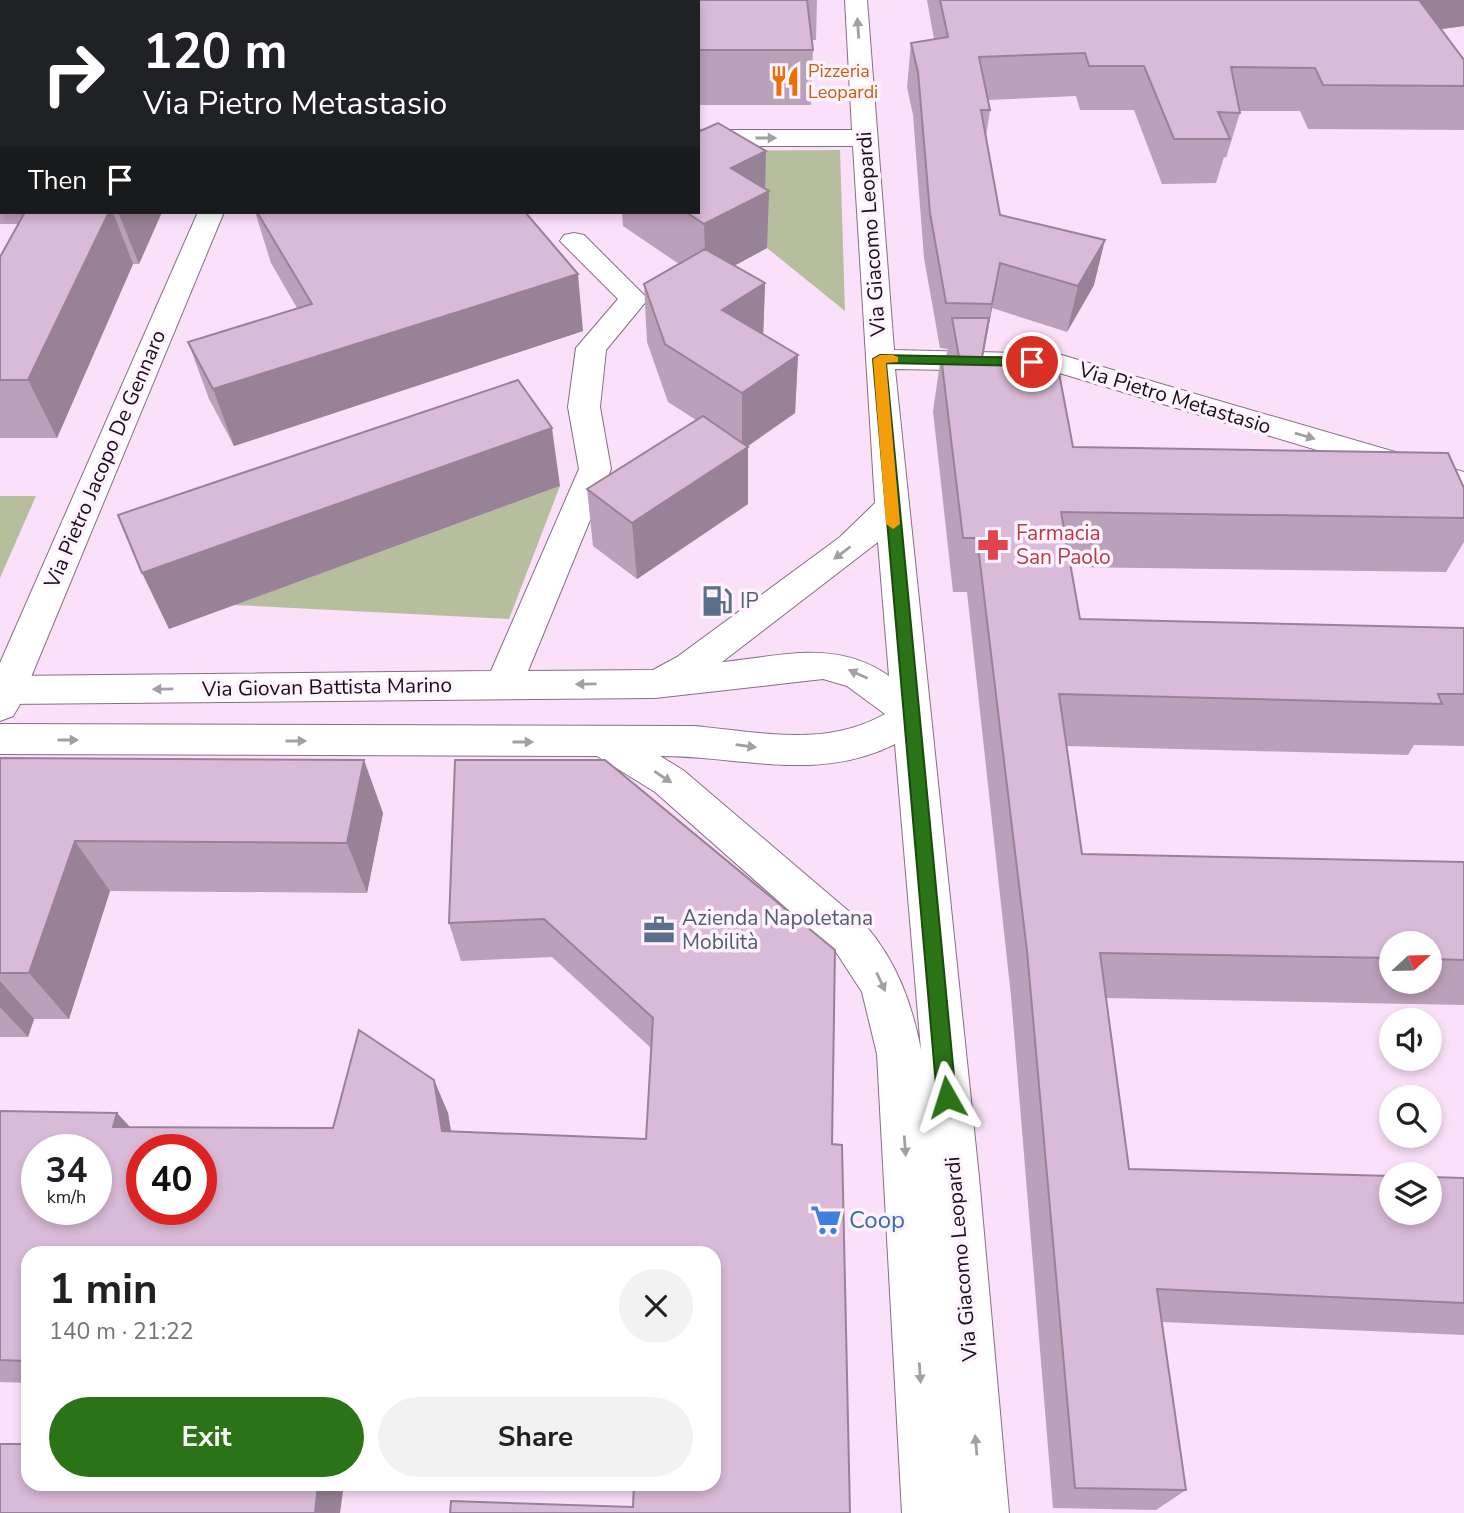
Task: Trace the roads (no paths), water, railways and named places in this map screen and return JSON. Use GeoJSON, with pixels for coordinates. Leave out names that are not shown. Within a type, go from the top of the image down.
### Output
{"type":"FeatureCollection","features":[{"type":"Feature","properties":{"kind":"street","name":"Via Giacomo Leopardi"},"geometry":{"type":"LineString","coordinates":[[856,0],[891,506],[955,1177],[982,1513]]}},
{"type":"Feature","properties":{"kind":"street"},"geometry":{"type":"LineString","coordinates":[[700,138],[865,138]]}},
{"type":"Feature","properties":{"kind":"street","name":"Via Pietro Jacopo De Gennaro"},"geometry":{"type":"LineString","coordinates":[[2,695],[210,214]]}},
{"type":"Feature","properties":{"kind":"street"},"geometry":{"type":"LineString","coordinates":[[505,685],[595,469],[583,407],[591,348],[634,299],[574,241]]}},
{"type":"Feature","properties":{"kind":"street","name":"Via Pietro Metastasio"},"geometry":{"type":"LineString","coordinates":[[880,359],[1058,363],[1464,483]]}},
{"type":"Feature","properties":{"kind":"street"},"geometry":{"type":"LineString","coordinates":[[654,684],[690,667],[809,579],[869,533],[891,506]]}},
{"type":"Feature","properties":{"kind":"street","name":"Via Giovan Battista Marino"},"geometry":{"type":"LineString","coordinates":[[2,695],[654,684],[823,665],[840,667],[865,677],[891,696],[911,716]]}},
{"type":"Feature","properties":{"kind":"street"},"geometry":{"type":"LineString","coordinates":[[0,739],[694,741],[789,752],[824,752],[863,743],[896,727],[911,716]]}},
{"type":"Feature","properties":{"kind":"street"},"geometry":{"type":"LineString","coordinates":[[605,742],[669,781],[851,939],[865,954],[883,985],[895,1024],[899,1054],[929,1513]]}},
{"type":"Feature","properties":{"kind":"place","name":"Pizzeria Leopardi"},"geometry":{"type":"Point","coordinates":[785,81]}},
{"type":"Feature","properties":{"kind":"place","name":"Farmacia San Paolo"},"geometry":{"type":"Point","coordinates":[993,545]}},
{"type":"Feature","properties":{"kind":"place","name":"IP"},"geometry":{"type":"Point","coordinates":[717,601]}},
{"type":"Feature","properties":{"kind":"place","name":"Azienda Napoletana Mobilità"},"geometry":{"type":"Point","coordinates":[659,930]}},
{"type":"Feature","properties":{"kind":"place","name":"Coop"},"geometry":{"type":"Point","coordinates":[826,1220]}}]}
